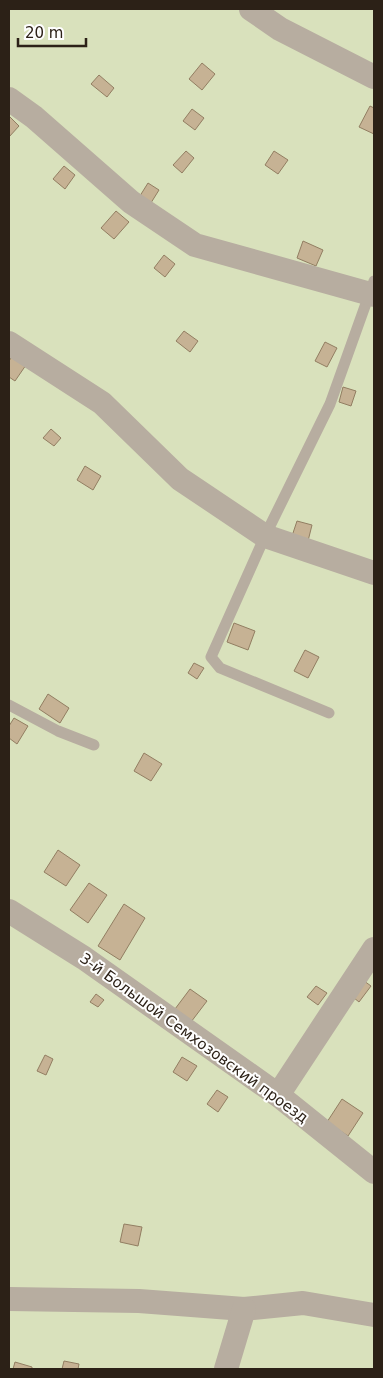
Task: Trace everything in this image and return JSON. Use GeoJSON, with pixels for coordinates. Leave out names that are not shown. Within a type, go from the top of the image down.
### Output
{"type":"FeatureCollection","features":[{"type":"Feature","properties":{"kind":"street"},"geometry":{"type":"LineString","coordinates":[[251,9],[280,29],[374,77]]}},
{"type":"Feature","properties":{"kind":"street"},"geometry":{"type":"LineString","coordinates":[[9,100],[34,116],[132,202],[195,245],[372,290]]}},
{"type":"Feature","properties":{"kind":"street"},"geometry":{"type":"LineString","coordinates":[[9,343],[102,404],[180,479],[265,536],[374,573]]}},
{"type":"Feature","properties":{"kind":"street","name":"3-й Большой Семхозовский проезд"},"geometry":{"type":"LineString","coordinates":[[9,911],[84,958],[278,1095],[374,1172]]}},
{"type":"Feature","properties":{"kind":"street"},"geometry":{"type":"LineString","coordinates":[[278,1095],[374,949]]}},
{"type":"Feature","properties":{"kind":"street"},"geometry":{"type":"LineString","coordinates":[[9,1299],[139,1301],[244,1309],[303,1304],[374,1315]]}},
{"type":"Feature","properties":{"kind":"street"},"geometry":{"type":"LineString","coordinates":[[226,1369],[244,1309]]}},
{"type":"Feature","properties":{"kind":"lane"},"geometry":{"type":"LineString","coordinates":[[329,713],[220,668],[211,657],[265,536],[330,404],[372,290]]}},
{"type":"Feature","properties":{"kind":"lane"},"geometry":{"type":"LineString","coordinates":[[9,705],[58,731],[94,745]]}},
{"type":"Feature","properties":{"kind":"green space"},"geometry":{"type":"Polygon","coordinates":[[[9,9],[374,9],[374,1369],[9,1369],[9,9]]]}},
{"type":"Feature","properties":{"kind":"building"},"geometry":{"type":"Polygon","coordinates":[[[202,63],[215,74],[202,90],[189,79],[202,63]]]}},
{"type":"Feature","properties":{"kind":"building"},"geometry":{"type":"Polygon","coordinates":[[[99,75],[114,88],[107,97],[91,84],[99,75]]]}},
{"type":"Feature","properties":{"kind":"building"},"geometry":{"type":"Polygon","coordinates":[[[370,106],[374,108],[374,134],[359,127],[370,106]]]}},
{"type":"Feature","properties":{"kind":"building"},"geometry":{"type":"Polygon","coordinates":[[[192,109],[204,118],[195,130],[183,121],[192,109]]]}},
{"type":"Feature","properties":{"kind":"building"},"geometry":{"type":"Polygon","coordinates":[[[9,116],[19,126],[9,137],[9,116]]]}},
{"type":"Feature","properties":{"kind":"building"},"geometry":{"type":"Polygon","coordinates":[[[186,151],[194,158],[182,173],[173,165],[186,151]]]}},
{"type":"Feature","properties":{"kind":"building"},"geometry":{"type":"Polygon","coordinates":[[[274,151],[288,160],[278,174],[265,165],[274,151]]]}},
{"type":"Feature","properties":{"kind":"building"},"geometry":{"type":"Polygon","coordinates":[[[64,166],[75,175],[65,189],[53,179],[64,166]]]}},
{"type":"Feature","properties":{"kind":"building"},"geometry":{"type":"Polygon","coordinates":[[[148,183],[159,190],[149,206],[138,199],[148,183]]]}},
{"type":"Feature","properties":{"kind":"building"},"geometry":{"type":"Polygon","coordinates":[[[116,211],[129,222],[114,239],[101,228],[116,211]]]}},
{"type":"Feature","properties":{"kind":"building"},"geometry":{"type":"Polygon","coordinates":[[[303,241],[323,250],[316,266],[297,258],[303,241]]]}},
{"type":"Feature","properties":{"kind":"building"},"geometry":{"type":"Polygon","coordinates":[[[164,255],[175,264],[165,277],[154,268],[164,255]]]}},
{"type":"Feature","properties":{"kind":"building"},"geometry":{"type":"Polygon","coordinates":[[[184,331],[198,341],[190,352],[176,341],[184,331]]]}},
{"type":"Feature","properties":{"kind":"building"},"geometry":{"type":"Polygon","coordinates":[[[325,342],[337,348],[327,367],[315,361],[325,342]]]}},
{"type":"Feature","properties":{"kind":"building"},"geometry":{"type":"Polygon","coordinates":[[[13,355],[26,365],[15,381],[9,377],[9,361],[13,355]]]}},
{"type":"Feature","properties":{"kind":"building"},"geometry":{"type":"Polygon","coordinates":[[[343,387],[356,391],[351,406],[339,402],[343,387]]]}},
{"type":"Feature","properties":{"kind":"building"},"geometry":{"type":"Polygon","coordinates":[[[51,429],[61,438],[54,446],[43,438],[51,429]]]}},
{"type":"Feature","properties":{"kind":"building"},"geometry":{"type":"Polygon","coordinates":[[[85,466],[101,476],[93,490],[77,480],[85,466]]]}},
{"type":"Feature","properties":{"kind":"building"},"geometry":{"type":"Polygon","coordinates":[[[297,521],[312,525],[308,541],[292,536],[297,521]]]}},
{"type":"Feature","properties":{"kind":"building"},"geometry":{"type":"Polygon","coordinates":[[[234,623],[255,631],[248,650],[227,642],[234,623]]]}},
{"type":"Feature","properties":{"kind":"building"},"geometry":{"type":"Polygon","coordinates":[[[305,650],[319,657],[308,678],[294,671],[305,650]]]}},
{"type":"Feature","properties":{"kind":"building"},"geometry":{"type":"Polygon","coordinates":[[[194,663],[204,668],[197,679],[188,673],[194,663]]]}},
{"type":"Feature","properties":{"kind":"building"},"geometry":{"type":"Polygon","coordinates":[[[48,694],[69,708],[60,723],[39,709],[48,694]]]}},
{"type":"Feature","properties":{"kind":"building"},"geometry":{"type":"Polygon","coordinates":[[[14,718],[28,726],[17,744],[9,738],[9,726],[14,718]]]}},
{"type":"Feature","properties":{"kind":"building"},"geometry":{"type":"Polygon","coordinates":[[[144,753],[162,764],[151,781],[134,771],[144,753]]]}},
{"type":"Feature","properties":{"kind":"building"},"geometry":{"type":"Polygon","coordinates":[[[58,850],[80,865],[66,886],[44,872],[58,850]]]}},
{"type":"Feature","properties":{"kind":"building"},"geometry":{"type":"Polygon","coordinates":[[[89,883],[107,895],[88,923],[70,910],[89,883]]]}},
{"type":"Feature","properties":{"kind":"building"},"geometry":{"type":"Polygon","coordinates":[[[124,904],[145,918],[120,960],[98,946],[124,904]]]}},
{"type":"Feature","properties":{"kind":"building"},"geometry":{"type":"Polygon","coordinates":[[[360,978],[371,986],[359,1002],[348,993],[360,978]]]}},
{"type":"Feature","properties":{"kind":"building"},"geometry":{"type":"Polygon","coordinates":[[[316,986],[327,993],[318,1005],[307,997],[316,986]]]}},
{"type":"Feature","properties":{"kind":"building"},"geometry":{"type":"Polygon","coordinates":[[[190,989],[207,1001],[191,1022],[175,1009],[190,989]]]}},
{"type":"Feature","properties":{"kind":"building"},"geometry":{"type":"Polygon","coordinates":[[[96,994],[104,1000],[98,1007],[90,1002],[96,994]]]}},
{"type":"Feature","properties":{"kind":"building"},"geometry":{"type":"Polygon","coordinates":[[[45,1055],[53,1059],[46,1075],[37,1071],[45,1055]]]}},
{"type":"Feature","properties":{"kind":"building"},"geometry":{"type":"Polygon","coordinates":[[[182,1057],[197,1066],[187,1081],[173,1072],[182,1057]]]}},
{"type":"Feature","properties":{"kind":"building"},"geometry":{"type":"Polygon","coordinates":[[[217,1090],[228,1097],[218,1112],[207,1104],[217,1090]]]}},
{"type":"Feature","properties":{"kind":"building"},"geometry":{"type":"Polygon","coordinates":[[[342,1099],[363,1113],[348,1136],[327,1122],[342,1099]]]}},
{"type":"Feature","properties":{"kind":"building"},"geometry":{"type":"Polygon","coordinates":[[[124,1224],[142,1227],[138,1246],[120,1242],[124,1224]]]}},
{"type":"Feature","properties":{"kind":"building"},"geometry":{"type":"Polygon","coordinates":[[[64,1361],[79,1364],[78,1369],[62,1369],[64,1361]]]}},
{"type":"Feature","properties":{"kind":"building"},"geometry":{"type":"Polygon","coordinates":[[[15,1362],[32,1367],[32,1369],[13,1369],[15,1362]]]}}]}
